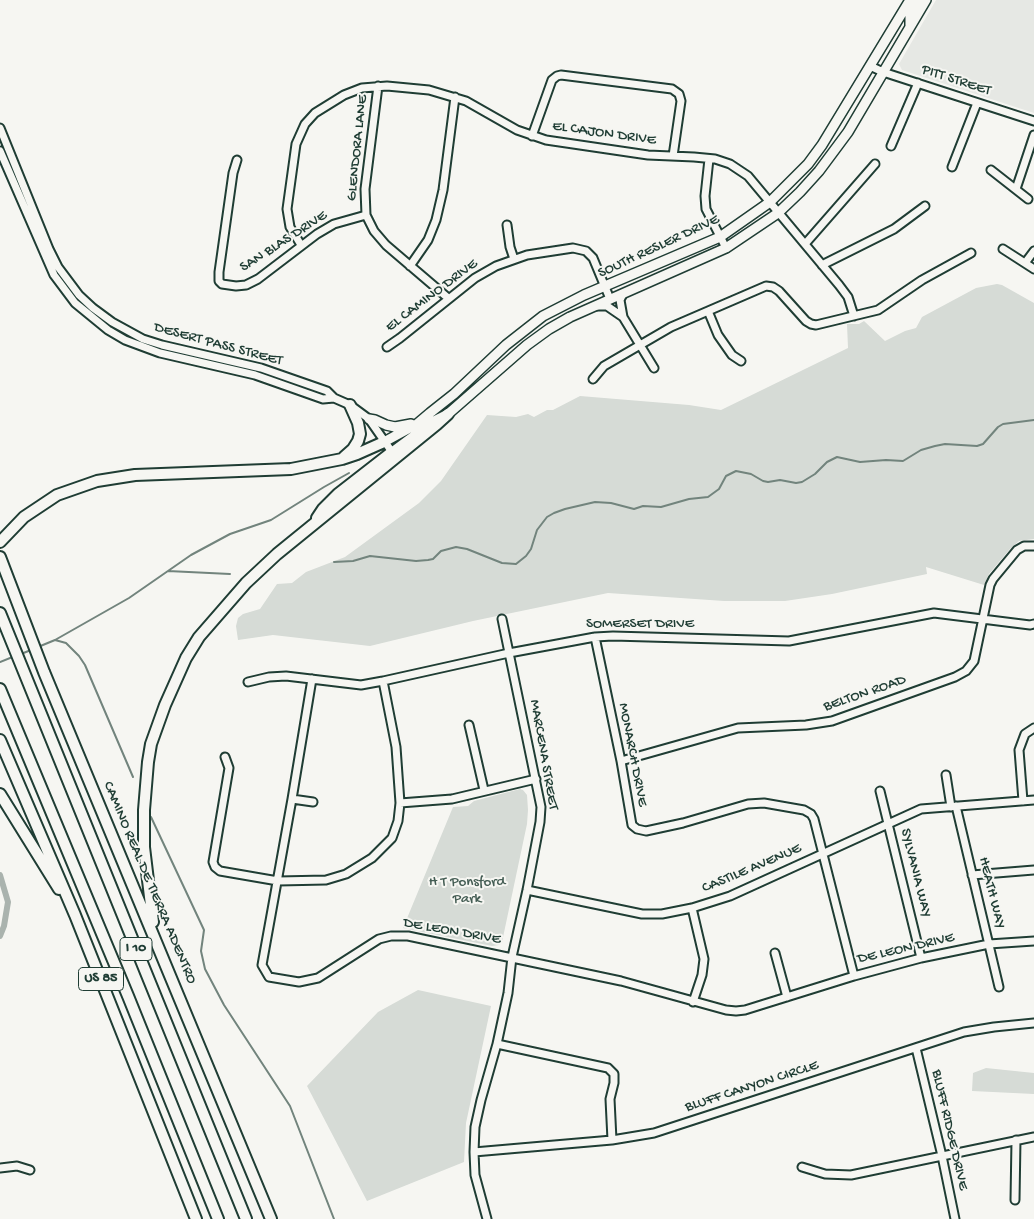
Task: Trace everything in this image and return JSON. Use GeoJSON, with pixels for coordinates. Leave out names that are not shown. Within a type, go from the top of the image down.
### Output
{"type":"FeatureCollection","features":[{"type":"Feature","properties":{"kind":"highway"},"geometry":{"type":"LineString","coordinates":[[342,458],[353,449],[360,434],[358,423],[350,405]]}},
{"type":"Feature","properties":{"kind":"highway"},"geometry":{"type":"LineString","coordinates":[[154,935],[144,847],[145,795],[151,744],[164,705],[186,658],[199,637],[246,583],[448,414]]}},
{"type":"Feature","properties":{"kind":"highway"},"geometry":{"type":"LineString","coordinates":[[0,542],[24,517],[57,495],[87,484],[136,475],[271,471],[312,466],[358,454],[384,442]]}},
{"type":"Feature","properties":{"kind":"highway"},"geometry":{"type":"LineString","coordinates":[[311,528],[323,509],[338,494],[392,452]]}},
{"type":"Feature","properties":{"kind":"highway","name":"CAMINO REAL DE TIERRA ADENTRO"},"geometry":{"type":"LineString","coordinates":[[0,557],[44,672],[271,1219]]}},
{"type":"Feature","properties":{"kind":"highway","name":"I 10"},"geometry":{"type":"LineString","coordinates":[[0,612],[246,1219]]}},
{"type":"Feature","properties":{"kind":"highway","name":"I 10"},"geometry":{"type":"LineString","coordinates":[[0,690],[128,996],[218,1219]]}},
{"type":"Feature","properties":{"kind":"highway","name":"US 85"},"geometry":{"type":"LineString","coordinates":[[0,740],[75,916],[196,1219]]}},
{"type":"Feature","properties":{"kind":"highway"},"geometry":{"type":"LineString","coordinates":[[0,794],[75,916]]}},
{"type":"Feature","properties":{"kind":"main road","name":"SOUTH RESLER DRIVE"},"geometry":{"type":"LineString","coordinates":[[384,442],[417,424],[454,394],[529,326],[564,305],[720,237],[770,202],[808,164],[822,145],[910,0]]}},
{"type":"Feature","properties":{"kind":"main road"},"geometry":{"type":"LineString","coordinates":[[910,27],[910,14],[918,0]]}},
{"type":"Feature","properties":{"kind":"main road","name":"SOUTH RESLER DRIVE"},"geometry":{"type":"LineString","coordinates":[[392,452],[434,421],[448,414],[542,334],[570,317],[726,248],[778,213],[819,171],[848,132],[926,0]]}},
{"type":"Feature","properties":{"kind":"main road"},"geometry":{"type":"LineString","coordinates":[[369,418],[395,427],[417,424]]}},
{"type":"Feature","properties":{"kind":"street","name":"PITT STREET"},"geometry":{"type":"LineString","coordinates":[[870,66],[1034,122]]}},
{"type":"Feature","properties":{"kind":"street"},"geometry":{"type":"LineString","coordinates":[[532,136],[552,80],[557,76],[672,89],[679,94],[681,101],[673,156]]}},
{"type":"Feature","properties":{"kind":"street"},"geometry":{"type":"LineString","coordinates":[[891,146],[918,83]]}},
{"type":"Feature","properties":{"kind":"street","name":"EL CAJON DRIVE"},"geometry":{"type":"LineString","coordinates":[[301,245],[290,227],[287,209],[296,144],[305,124],[315,113],[344,95],[362,88],[378,86],[429,90],[466,101],[504,123],[532,136],[562,144],[648,155],[708,158],[725,162],[741,171],[770,202],[844,290],[854,316]]}},
{"type":"Feature","properties":{"kind":"street","name":"GLENDORA LANE"},"geometry":{"type":"LineString","coordinates":[[378,86],[365,189],[366,215],[377,236],[448,298]]}},
{"type":"Feature","properties":{"kind":"street"},"geometry":{"type":"LineString","coordinates":[[410,266],[428,240],[436,220],[443,190],[455,97]]}},
{"type":"Feature","properties":{"kind":"street"},"geometry":{"type":"LineString","coordinates":[[952,167],[977,103]]}},
{"type":"Feature","properties":{"kind":"street","name":"DESERT PASS STREET"},"geometry":{"type":"LineString","coordinates":[[0,128],[49,249],[67,281],[79,295],[93,308],[129,332],[162,345],[224,363]]}},
{"type":"Feature","properties":{"kind":"street"},"geometry":{"type":"LineString","coordinates":[[1016,189],[1034,135]]}},
{"type":"Feature","properties":{"kind":"street","name":"DESERT PASS STREET"},"geometry":{"type":"LineString","coordinates":[[0,151],[46,260],[61,286],[90,317],[125,340],[160,353],[261,368],[327,391],[334,398],[350,405],[369,418],[392,452]]}},
{"type":"Feature","properties":{"kind":"street"},"geometry":{"type":"LineString","coordinates":[[708,158],[705,203],[708,215],[726,248]]}},
{"type":"Feature","properties":{"kind":"street","name":"SAN BLAS DRIVE"},"geometry":{"type":"LineString","coordinates":[[237,160],[233,173],[219,272],[220,282],[224,285],[236,286],[258,279],[301,245],[334,224],[366,215]]}},
{"type":"Feature","properties":{"kind":"street"},"geometry":{"type":"LineString","coordinates":[[805,244],[875,164]]}},
{"type":"Feature","properties":{"kind":"street"},"geometry":{"type":"LineString","coordinates":[[991,170],[1028,199]]}},
{"type":"Feature","properties":{"kind":"street"},"geometry":{"type":"LineString","coordinates":[[822,264],[894,229],[925,206]]}},
{"type":"Feature","properties":{"kind":"street"},"geometry":{"type":"LineString","coordinates":[[507,225],[510,248],[514,259]]}},
{"type":"Feature","properties":{"kind":"street","name":"EL CAMINO DRIVE"},"geometry":{"type":"LineString","coordinates":[[387,347],[475,278],[514,259],[539,253],[581,249],[586,251],[592,258],[610,300]]}},
{"type":"Feature","properties":{"kind":"street"},"geometry":{"type":"LineString","coordinates":[[1003,249],[1034,269]]}},
{"type":"Feature","properties":{"kind":"street"},"geometry":{"type":"LineString","coordinates":[[1025,263],[1034,250]]}},
{"type":"Feature","properties":{"kind":"street"},"geometry":{"type":"LineString","coordinates":[[593,379],[604,366],[639,344],[671,327],[766,286],[773,287],[779,291],[806,321],[816,325],[878,310],[922,280],[971,253]]}},
{"type":"Feature","properties":{"kind":"street"},"geometry":{"type":"LineString","coordinates":[[61,286],[67,281]]}},
{"type":"Feature","properties":{"kind":"street"},"geometry":{"type":"LineString","coordinates":[[623,294],[620,300],[623,317],[654,368]]}},
{"type":"Feature","properties":{"kind":"street"},"geometry":{"type":"LineString","coordinates":[[595,306],[607,306],[623,317]]}},
{"type":"Feature","properties":{"kind":"street"},"geometry":{"type":"LineString","coordinates":[[708,312],[718,335],[732,355],[741,361]]}},
{"type":"Feature","properties":{"kind":"street","name":"BELTON ROAD"},"geometry":{"type":"LineString","coordinates":[[622,761],[738,728],[832,722],[956,677],[966,671],[974,661],[990,585],[998,570],[1017,550],[1024,546],[1034,546]]}},
{"type":"Feature","properties":{"kind":"street","name":"SOMERSET DRIVE"},"geometry":{"type":"LineString","coordinates":[[248,682],[274,676],[356,684],[383,682],[509,653],[595,637],[783,642],[934,612],[1034,624]]}},
{"type":"Feature","properties":{"kind":"street","name":"MARCENA STREET"},"geometry":{"type":"LineString","coordinates":[[487,1219],[475,1175],[475,1128],[480,1100],[497,1044],[508,992],[512,958],[527,890],[540,822],[541,807],[502,618]]}},
{"type":"Feature","properties":{"kind":"street","name":"MONARCH DRIVE"},"geometry":{"type":"LineString","coordinates":[[595,637],[622,761],[632,825],[637,830],[646,831],[683,823],[748,804],[764,803],[804,810],[811,814],[814,819],[854,976]]}},
{"type":"Feature","properties":{"kind":"street","name":"DE LEON DRIVE"},"geometry":{"type":"LineString","coordinates":[[312,679],[262,966],[269,978],[299,982],[318,978],[371,943],[392,936],[408,936],[621,981],[694,1002],[736,1011],[745,1010],[854,976],[921,958],[989,944],[1034,941]]}},
{"type":"Feature","properties":{"kind":"street"},"geometry":{"type":"LineString","coordinates":[[225,757],[229,768],[213,862],[214,867],[220,871],[278,881],[326,880],[346,874],[372,858],[392,838],[398,821],[400,803],[396,747],[383,682]]}},
{"type":"Feature","properties":{"kind":"street"},"geometry":{"type":"LineString","coordinates":[[469,725],[484,790]]}},
{"type":"Feature","properties":{"kind":"street"},"geometry":{"type":"LineString","coordinates":[[1023,801],[1019,750],[1025,734],[1034,728]]}},
{"type":"Feature","properties":{"kind":"street"},"geometry":{"type":"LineString","coordinates":[[946,775],[953,806]]}},
{"type":"Feature","properties":{"kind":"street"},"geometry":{"type":"LineString","coordinates":[[400,803],[452,799],[536,779]]}},
{"type":"Feature","properties":{"kind":"street","name":"SYLVANIA WAY"},"geometry":{"type":"LineString","coordinates":[[880,791],[921,958]]}},
{"type":"Feature","properties":{"kind":"street"},"geometry":{"type":"LineString","coordinates":[[292,799],[313,802]]}},
{"type":"Feature","properties":{"kind":"street","name":"CASTILE AVENUE"},"geometry":{"type":"LineString","coordinates":[[527,890],[642,914],[662,914],[692,908],[730,896],[921,809],[1034,800]]}},
{"type":"Feature","properties":{"kind":"street","name":"HEATH WAY"},"geometry":{"type":"LineString","coordinates":[[953,806],[999,987]]}},
{"type":"Feature","properties":{"kind":"street"},"geometry":{"type":"LineString","coordinates":[[972,875],[1034,870]]}},
{"type":"Feature","properties":{"kind":"street"},"geometry":{"type":"LineString","coordinates":[[692,908],[704,959],[702,975],[694,1002]]}},
{"type":"Feature","properties":{"kind":"street"},"geometry":{"type":"LineString","coordinates":[[775,953],[787,997]]}},
{"type":"Feature","properties":{"kind":"street","name":"BLUFF CANYON CIRCLE"},"geometry":{"type":"LineString","coordinates":[[474,1152],[612,1140],[672,1129],[964,1032],[1034,1023]]}},
{"type":"Feature","properties":{"kind":"street"},"geometry":{"type":"LineString","coordinates":[[497,1044],[608,1068],[614,1074],[610,1099],[612,1140]]}},
{"type":"Feature","properties":{"kind":"street","name":"BLUFF RIDGE DRIVE"},"geometry":{"type":"LineString","coordinates":[[916,1048],[955,1219]]}},
{"type":"Feature","properties":{"kind":"street"},"geometry":{"type":"LineString","coordinates":[[802,1167],[826,1174],[851,1174],[1016,1140],[1034,1138]]}},
{"type":"Feature","properties":{"kind":"street"},"geometry":{"type":"LineString","coordinates":[[1015,1200],[1016,1140]]}},
{"type":"Feature","properties":{"kind":"street"},"geometry":{"type":"LineString","coordinates":[[0,1168],[16,1166],[30,1170]]}},
{"type":"Feature","properties":{"kind":"shaded area"},"geometry":{"type":"Polygon","coordinates":[[[936,0],[1034,0],[1034,113],[902,70],[899,64],[936,0]]]}},
{"type":"Feature","properties":{"kind":"green space"},"geometry":{"type":"Polygon","coordinates":[[[997,284],[1034,303],[1034,539],[1019,541],[1010,549],[989,574],[984,585],[926,567],[927,574],[832,594],[785,601],[724,601],[608,593],[473,621],[370,646],[273,635],[238,640],[236,626],[238,618],[243,614],[260,609],[277,584],[292,583],[306,572],[345,557],[419,503],[441,481],[487,415],[516,417],[528,414],[534,417],[547,410],[553,410],[580,396],[689,405],[721,410],[848,348],[847,324],[859,324],[864,321],[885,341],[916,328],[922,317],[976,288],[997,284]]]}},
{"type":"Feature","properties":{"kind":"green space","name":"H T Ponsford Park"},"geometry":{"type":"Polygon","coordinates":[[[520,789],[527,795],[527,824],[502,942],[499,945],[492,946],[403,928],[453,807],[468,806],[474,801],[520,789]]]}},
{"type":"Feature","properties":{"kind":"green space"},"geometry":{"type":"Polygon","coordinates":[[[418,990],[491,1006],[466,1123],[464,1162],[367,1201],[307,1086],[378,1012],[418,990]]]}},
{"type":"Feature","properties":{"kind":"green space"},"geometry":{"type":"Polygon","coordinates":[[[986,1068],[1034,1073],[1034,1094],[972,1091],[973,1073],[986,1068]]]}},
{"type":"Feature","properties":{"kind":"waterway"},"geometry":{"type":"LineString","coordinates":[[334,562],[353,561],[370,556],[416,561],[428,560],[433,559],[441,551],[456,547],[467,549],[502,563],[516,564],[531,549],[537,530],[547,517],[565,509],[595,502],[611,503],[634,509],[643,506],[661,507],[689,499],[708,497],[719,489],[726,476],[736,471],[751,474],[768,482],[780,480],[796,483],[802,482],[815,474],[827,462],[837,457],[860,462],[903,461],[921,450],[935,446],[945,444],[977,446],[983,444],[1003,424],[1034,420]]}},
{"type":"Feature","properties":{"kind":"waterway"},"geometry":{"type":"LineString","coordinates":[[38,647],[55,640],[129,598],[191,555],[230,534],[271,520],[349,473]]}},
{"type":"Feature","properties":{"kind":"waterway"},"geometry":{"type":"LineString","coordinates":[[168,571],[230,574]]}},
{"type":"Feature","properties":{"kind":"waterway"},"geometry":{"type":"LineString","coordinates":[[55,640],[66,643],[85,665],[133,777]]}},
{"type":"Feature","properties":{"kind":"waterway"},"geometry":{"type":"LineString","coordinates":[[21,654],[31,650]]}},
{"type":"Feature","properties":{"kind":"waterway"},"geometry":{"type":"LineString","coordinates":[[0,662],[15,656]]}},
{"type":"Feature","properties":{"kind":"waterway"},"geometry":{"type":"LineString","coordinates":[[151,817],[204,930],[201,951],[205,969],[224,1005],[290,1106],[334,1219]]}},
{"type":"Feature","properties":{"kind":"waterway"},"geometry":{"type":"LineString","coordinates":[[0,875],[8,902],[4,926],[0,936]]}}]}
